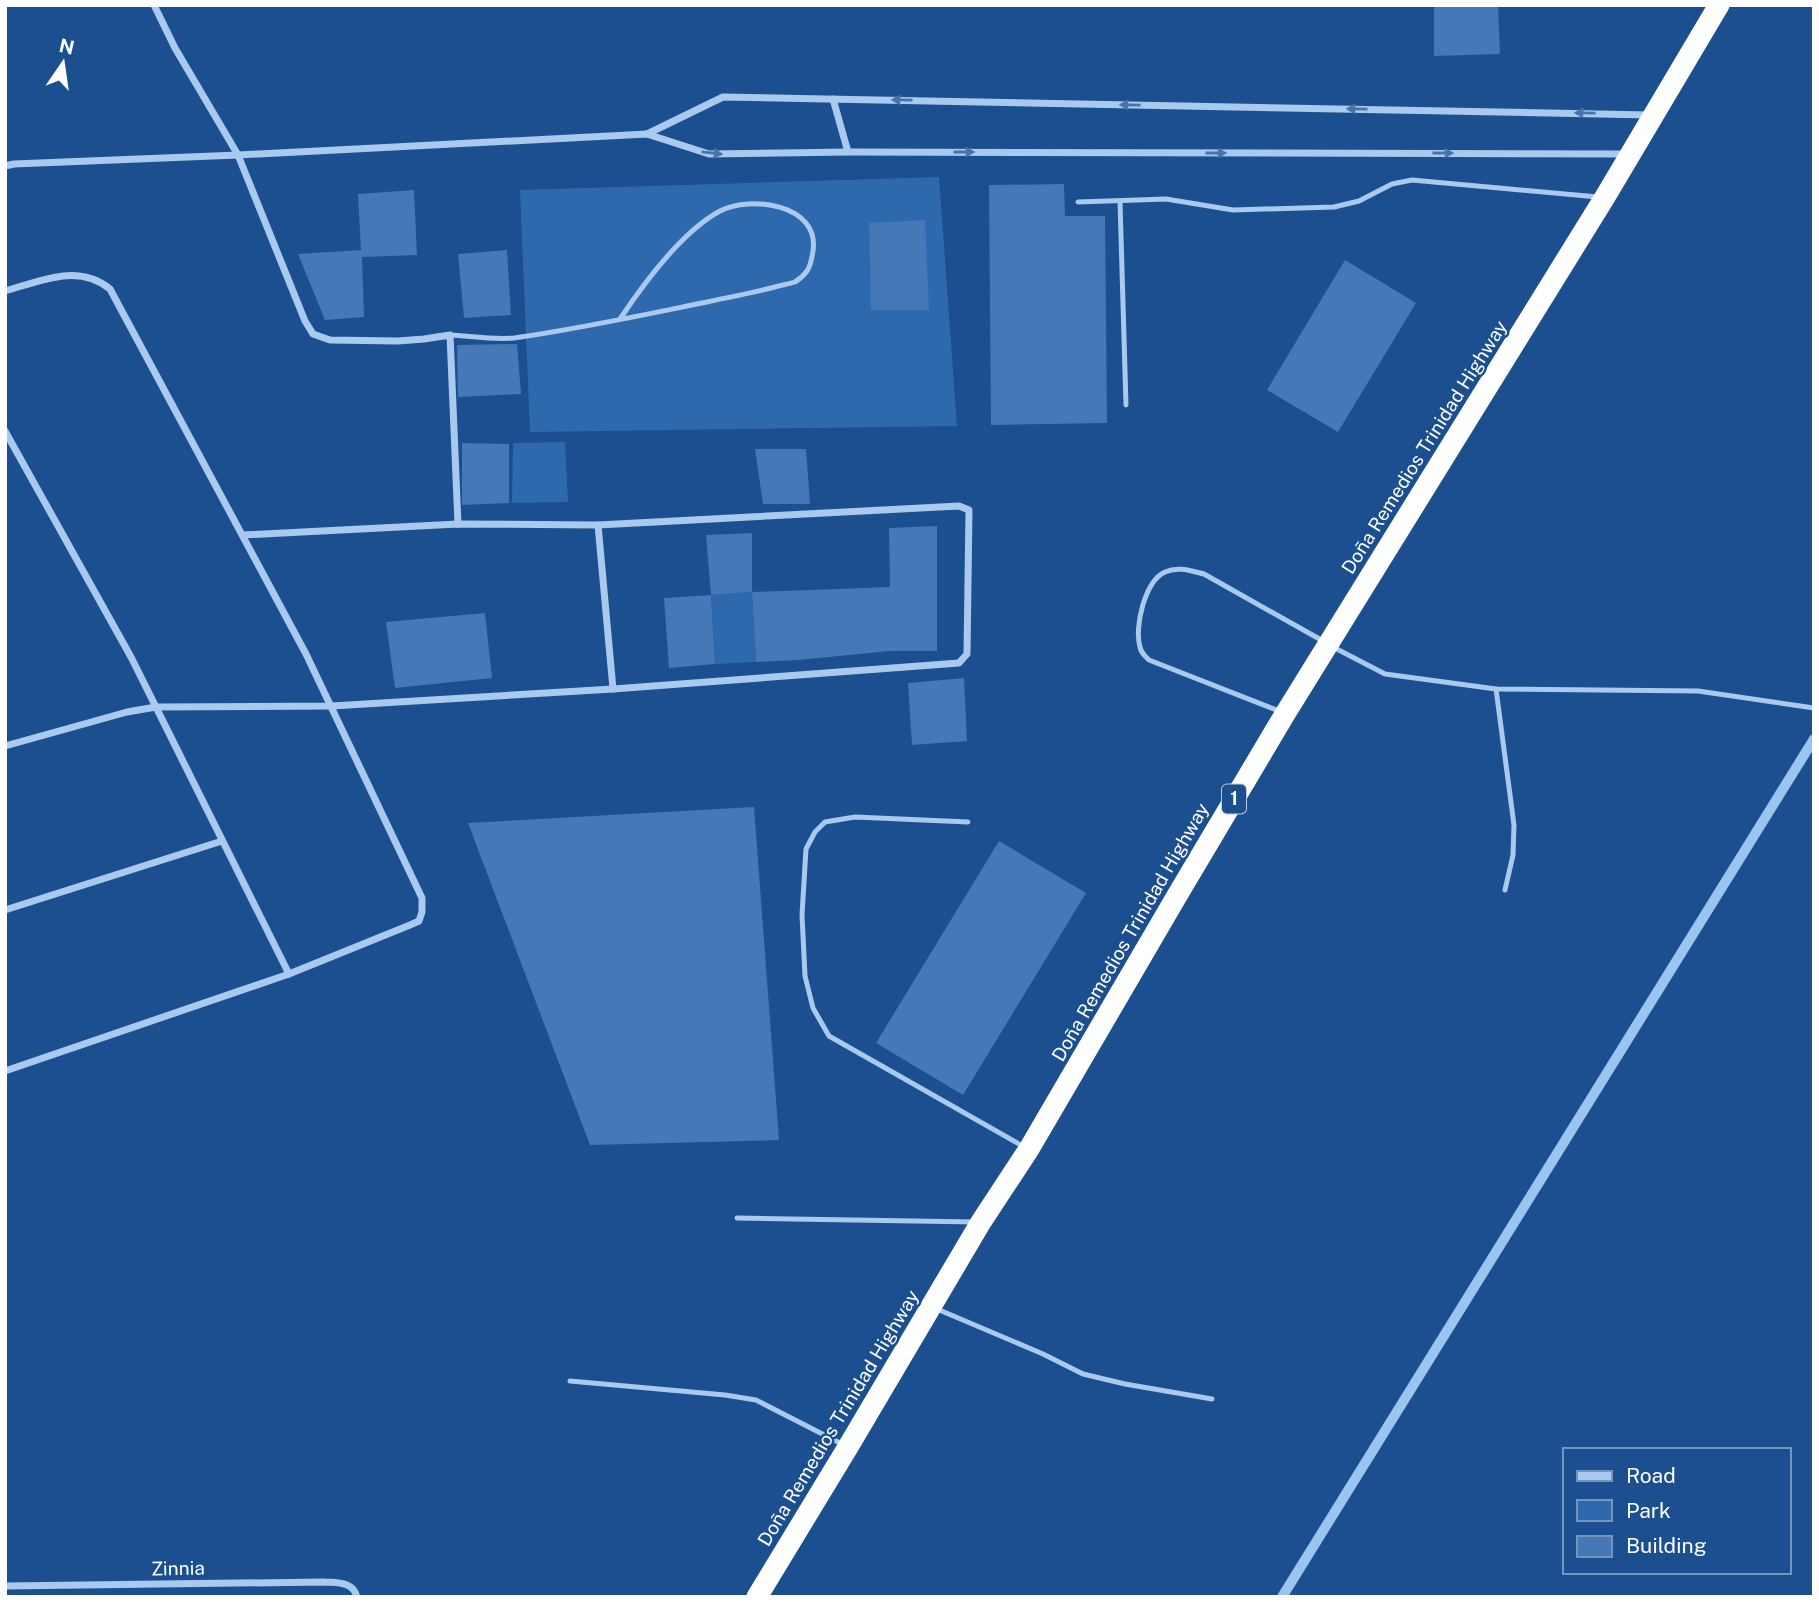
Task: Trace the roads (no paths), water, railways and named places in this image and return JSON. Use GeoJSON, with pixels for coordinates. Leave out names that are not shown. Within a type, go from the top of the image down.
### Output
{"type":"FeatureCollection","features":[{"type":"Feature","properties":{"kind":"highway","name":"Doña Remedios Trinidad Highway"},"geometry":{"type":"LineString","coordinates":[[757,1597],[981,1222],[1029,1149],[1285,714],[1605,197],[1718,5]]}},
{"type":"Feature","properties":{"kind":"street"},"geometry":{"type":"LineString","coordinates":[[154,5],[175,48],[238,155],[313,334],[330,340],[371,341],[424,340],[450,335],[458,524]]}},
{"type":"Feature","properties":{"kind":"street"},"geometry":{"type":"LineString","coordinates":[[647,134],[723,97],[1653,115]]}},
{"type":"Feature","properties":{"kind":"street"},"geometry":{"type":"LineString","coordinates":[[833,99],[848,152]]}},
{"type":"Feature","properties":{"kind":"street"},"geometry":{"type":"LineString","coordinates":[[5,166],[647,134],[709,154],[1630,154]]}},
{"type":"Feature","properties":{"kind":"street"},"geometry":{"type":"LineString","coordinates":[[5,291],[62,275],[84,276],[101,281],[110,289],[306,654],[422,898],[419,921],[410,925],[289,974],[5,1071]]}},
{"type":"Feature","properties":{"kind":"street"},"geometry":{"type":"LineString","coordinates":[[5,431],[131,657],[289,974]]}},
{"type":"Feature","properties":{"kind":"street"},"geometry":{"type":"LineString","coordinates":[[5,746],[156,706],[332,706],[613,689],[959,663],[967,654],[970,510],[953,506],[598,525],[458,524],[243,535]]}},
{"type":"Feature","properties":{"kind":"street"},"geometry":{"type":"LineString","coordinates":[[598,525],[613,689]]}},
{"type":"Feature","properties":{"kind":"street"},"geometry":{"type":"LineString","coordinates":[[5,910],[222,841]]}},
{"type":"Feature","properties":{"kind":"street","name":"Zinnia"},"geometry":{"type":"LineString","coordinates":[[5,1586],[324,1582],[351,1586],[357,1597]]}},
{"type":"Feature","properties":{"kind":"lane"},"geometry":{"type":"LineString","coordinates":[[1078,202],[1166,199],[1233,209],[1334,206],[1359,201],[1392,184],[1412,180],[1605,197]]}},
{"type":"Feature","properties":{"kind":"lane"},"geometry":{"type":"LineString","coordinates":[[1120,202],[1125,405]]}},
{"type":"Feature","properties":{"kind":"lane"},"geometry":{"type":"LineString","coordinates":[[450,335],[510,338],[620,319],[794,282],[806,272],[810,263],[814,243],[811,233],[804,222],[790,210],[775,205],[750,204],[723,209],[684,237],[620,319]]}},
{"type":"Feature","properties":{"kind":"lane"},"geometry":{"type":"LineString","coordinates":[[1285,714],[1149,660],[1140,651],[1137,637],[1138,619],[1151,584],[1164,572],[1182,569],[1204,574],[1385,674],[1496,689],[1698,691],[1814,708]]}},
{"type":"Feature","properties":{"kind":"lane"},"geometry":{"type":"LineString","coordinates":[[1496,689],[1514,825],[1513,855],[1505,890]]}},
{"type":"Feature","properties":{"kind":"lane"},"geometry":{"type":"LineString","coordinates":[[968,822],[855,817],[825,822],[815,832],[806,849],[802,915],[805,976],[813,1008],[829,1036],[1029,1149]]}},
{"type":"Feature","properties":{"kind":"lane"},"geometry":{"type":"LineString","coordinates":[[737,1218],[981,1222]]}},
{"type":"Feature","properties":{"kind":"lane"},"geometry":{"type":"LineString","coordinates":[[931,1306],[1083,1374],[1212,1399]]}},
{"type":"Feature","properties":{"kind":"lane"},"geometry":{"type":"LineString","coordinates":[[570,1381],[756,1400],[848,1447]]}},
{"type":"Feature","properties":{"kind":"waterway"},"geometry":{"type":"LineString","coordinates":[[1282,1597],[1814,739]]}}]}
